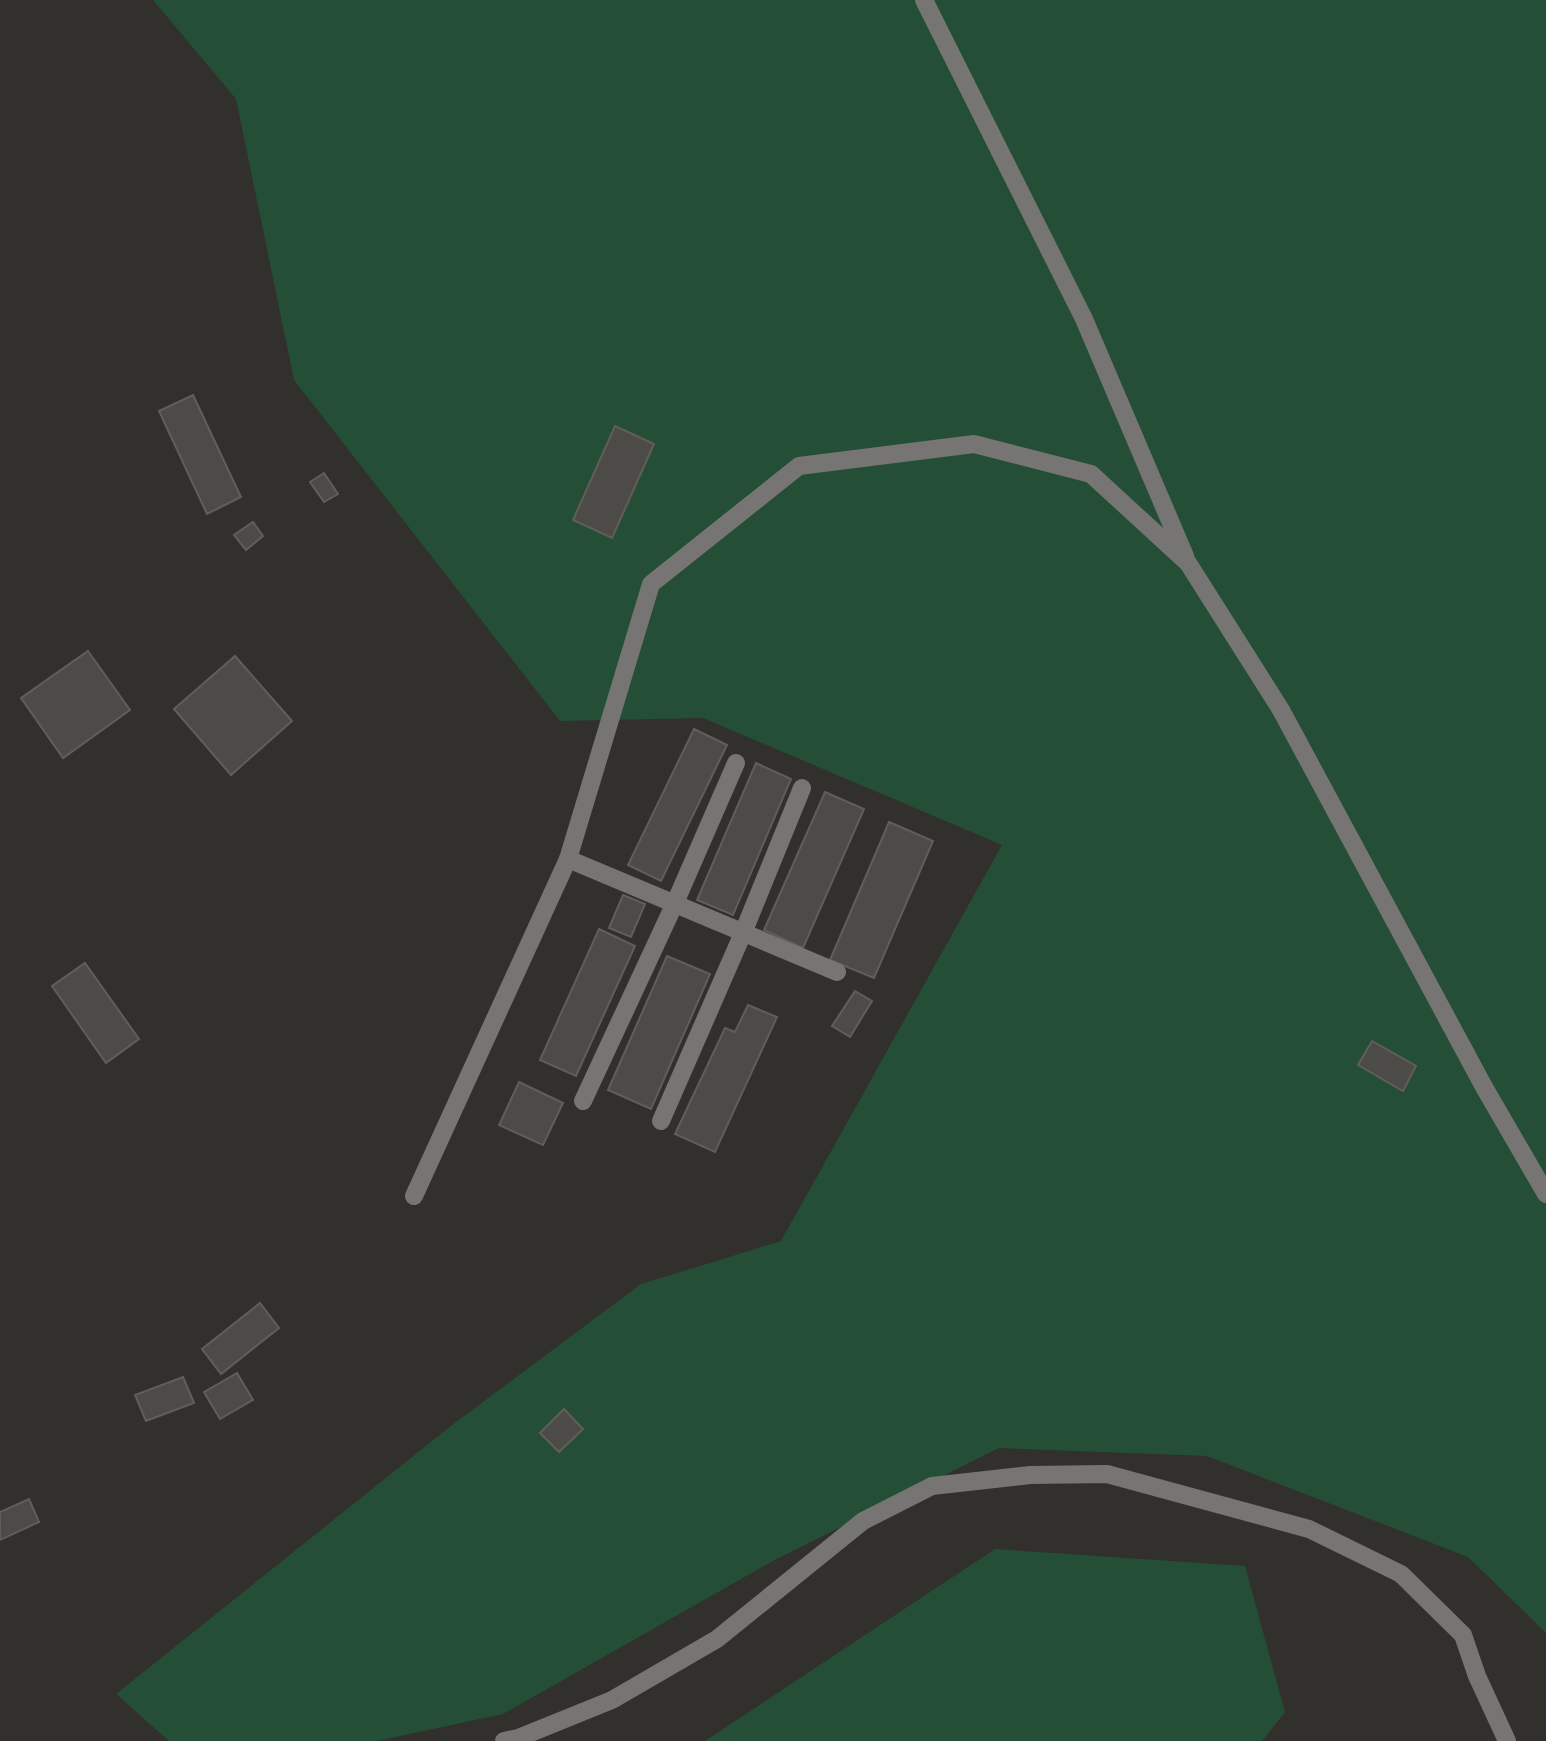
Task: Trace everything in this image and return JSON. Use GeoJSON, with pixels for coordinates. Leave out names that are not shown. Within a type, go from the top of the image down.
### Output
{"type":"FeatureCollection","features":[{"type":"Feature","properties":{"kind":"street"},"geometry":{"type":"LineString","coordinates":[[924,0],[1084,319],[1188,563],[1280,710],[1484,1087],[1546,1194]]}},
{"type":"Feature","properties":{"kind":"street"},"geometry":{"type":"LineString","coordinates":[[414,1196],[568,859],[651,584],[800,466],[974,444],[1091,474],[1188,563]]}},
{"type":"Feature","properties":{"kind":"street"},"geometry":{"type":"LineString","coordinates":[[583,1101],[675,903],[736,763]]}},
{"type":"Feature","properties":{"kind":"street"},"geometry":{"type":"LineString","coordinates":[[661,1121],[743,933],[802,788]]}},
{"type":"Feature","properties":{"kind":"street"},"geometry":{"type":"LineString","coordinates":[[568,859],[837,972]]}},
{"type":"Feature","properties":{"kind":"street"},"geometry":{"type":"LineString","coordinates":[[504,1741],[612,1700],[717,1639],[863,1521],[932,1486],[1030,1475],[1107,1474],[1309,1529],[1402,1574],[1463,1634],[1477,1676],[1507,1741]]}},
{"type":"Feature","properties":{"kind":"green space"},"geometry":{"type":"Polygon","coordinates":[[[153,0],[1546,0],[1546,1633],[1468,1557],[1207,1456],[999,1448],[773,1561],[503,1714],[377,1741],[169,1741],[116,1694],[452,1425],[641,1284],[781,1241],[1002,845],[703,718],[560,721],[294,380],[236,99],[153,0]]]}},
{"type":"Feature","properties":{"kind":"green space"},"geometry":{"type":"Polygon","coordinates":[[[995,1549],[1245,1566],[1285,1712],[1262,1741],[705,1741],[995,1549]]]}},
{"type":"Feature","properties":{"kind":"building"},"geometry":{"type":"Polygon","coordinates":[[[193,395],[241,497],[207,514],[159,411],[193,395]]]}},
{"type":"Feature","properties":{"kind":"building"},"geometry":{"type":"Polygon","coordinates":[[[615,426],[654,444],[612,538],[573,520],[615,426]]]}},
{"type":"Feature","properties":{"kind":"building"},"geometry":{"type":"Polygon","coordinates":[[[324,473],[338,494],[324,502],[310,482],[324,473]]]}},
{"type":"Feature","properties":{"kind":"building"},"geometry":{"type":"Polygon","coordinates":[[[253,522],[263,536],[246,550],[234,535],[253,522]]]}},
{"type":"Feature","properties":{"kind":"building"},"geometry":{"type":"Polygon","coordinates":[[[88,651],[130,710],[63,758],[21,698],[88,651]]]}},
{"type":"Feature","properties":{"kind":"building"},"geometry":{"type":"Polygon","coordinates":[[[235,656],[292,721],[231,775],[174,709],[235,656]]]}},
{"type":"Feature","properties":{"kind":"building"},"geometry":{"type":"Polygon","coordinates":[[[694,729],[727,745],[661,881],[628,865],[694,729]]]}},
{"type":"Feature","properties":{"kind":"building"},"geometry":{"type":"Polygon","coordinates":[[[756,763],[791,779],[733,915],[697,900],[756,763]]]}},
{"type":"Feature","properties":{"kind":"building"},"geometry":{"type":"Polygon","coordinates":[[[825,792],[864,809],[803,948],[764,930],[825,792]]]}},
{"type":"Feature","properties":{"kind":"building"},"geometry":{"type":"Polygon","coordinates":[[[889,822],[933,841],[874,978],[830,960],[889,822]]]}},
{"type":"Feature","properties":{"kind":"building"},"geometry":{"type":"Polygon","coordinates":[[[623,895],[645,904],[631,937],[609,928],[623,895]]]}},
{"type":"Feature","properties":{"kind":"building"},"geometry":{"type":"Polygon","coordinates":[[[599,929],[635,946],[576,1076],[540,1060],[599,929]]]}},
{"type":"Feature","properties":{"kind":"building"},"geometry":{"type":"Polygon","coordinates":[[[667,956],[710,974],[651,1109],[608,1090],[667,956]]]}},
{"type":"Feature","properties":{"kind":"building"},"geometry":{"type":"Polygon","coordinates":[[[85,963],[139,1039],[106,1063],[52,986],[85,963]]]}},
{"type":"Feature","properties":{"kind":"building"},"geometry":{"type":"Polygon","coordinates":[[[855,991],[872,1001],[850,1037],[832,1026],[855,991]]]}},
{"type":"Feature","properties":{"kind":"building"},"geometry":{"type":"Polygon","coordinates":[[[748,1005],[777,1017],[715,1152],[675,1134],[725,1028],[735,1032],[748,1005]]]}},
{"type":"Feature","properties":{"kind":"building"},"geometry":{"type":"Polygon","coordinates":[[[1372,1041],[1416,1066],[1403,1091],[1358,1065],[1372,1041]]]}},
{"type":"Feature","properties":{"kind":"building"},"geometry":{"type":"Polygon","coordinates":[[[519,1082],[563,1103],[543,1145],[499,1125],[519,1082]]]}},
{"type":"Feature","properties":{"kind":"building"},"geometry":{"type":"Polygon","coordinates":[[[260,1303],[279,1328],[221,1374],[202,1349],[260,1303]]]}},
{"type":"Feature","properties":{"kind":"building"},"geometry":{"type":"Polygon","coordinates":[[[237,1373],[253,1400],[220,1419],[204,1392],[237,1373]]]}},
{"type":"Feature","properties":{"kind":"building"},"geometry":{"type":"Polygon","coordinates":[[[183,1377],[194,1403],[146,1421],[135,1395],[183,1377]]]}},
{"type":"Feature","properties":{"kind":"building"},"geometry":{"type":"Polygon","coordinates":[[[564,1409],[583,1429],[559,1452],[540,1433],[564,1409]]]}},
{"type":"Feature","properties":{"kind":"building"},"geometry":{"type":"Polygon","coordinates":[[[29,1499],[39,1522],[0,1540],[0,1512],[29,1499]]]}}]}
